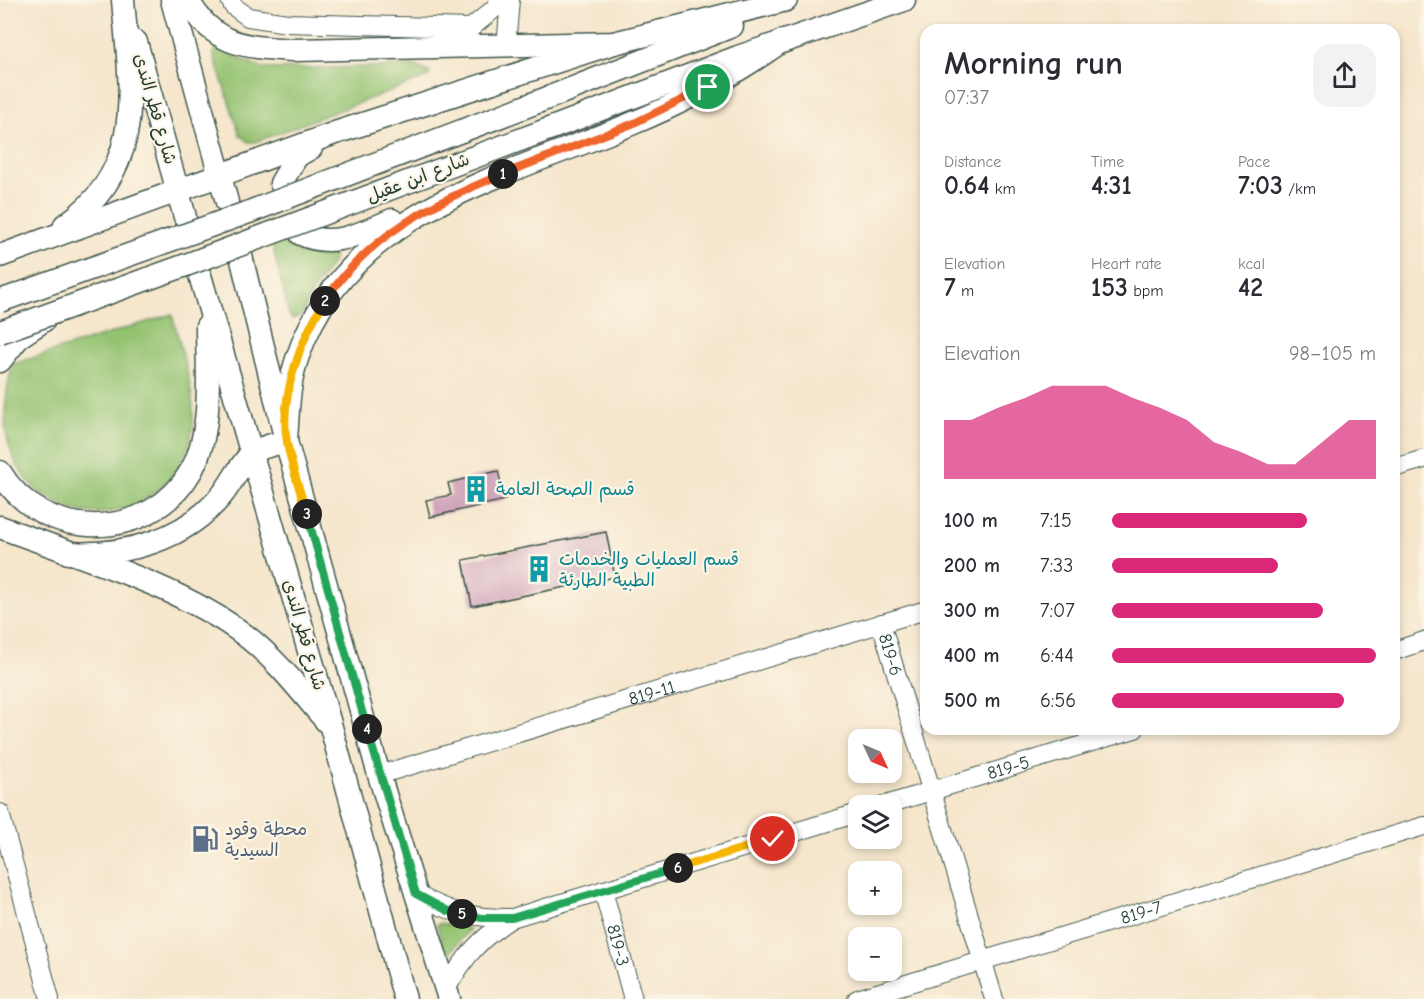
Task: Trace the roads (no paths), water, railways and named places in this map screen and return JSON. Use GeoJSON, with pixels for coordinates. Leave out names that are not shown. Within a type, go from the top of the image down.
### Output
{"type":"FeatureCollection","features":[{"type":"Feature","properties":{"kind":"main road","name":"شارع قطر الندى"},"geometry":{"type":"LineString","coordinates":[[124,0],[185,217]]}},
{"type":"Feature","properties":{"kind":"main road"},"geometry":{"type":"LineString","coordinates":[[48,237],[82,213],[102,191],[119,164],[128,133],[129,112],[124,0]]}},
{"type":"Feature","properties":{"kind":"main road"},"geometry":{"type":"LineString","coordinates":[[172,0],[227,202]]}},
{"type":"Feature","properties":{"kind":"main road"},"geometry":{"type":"LineString","coordinates":[[188,0],[210,30],[224,40],[250,47],[295,50],[614,43]]}},
{"type":"Feature","properties":{"kind":"main road"},"geometry":{"type":"LineString","coordinates":[[0,256],[335,132],[614,43],[786,0]]}},
{"type":"Feature","properties":{"kind":"main road","name":"شارع ابن عقيل"},"geometry":{"type":"LineString","coordinates":[[0,301],[249,212],[722,30],[807,0]]}},
{"type":"Feature","properties":{"kind":"main road","name":"شارع ابن عقيل"},"geometry":{"type":"LineString","coordinates":[[0,332],[782,41],[904,0]]}},
{"type":"Feature","properties":{"kind":"main road"},"geometry":{"type":"LineString","coordinates":[[300,234],[316,241],[350,238],[455,193],[657,113],[734,73],[782,41]]}},
{"type":"Feature","properties":{"kind":"main road"},"geometry":{"type":"LineString","coordinates":[[281,183],[297,156],[335,132]]}},
{"type":"Feature","properties":{"kind":"main road"},"geometry":{"type":"LineString","coordinates":[[68,553],[96,554],[124,551],[151,544],[177,532],[221,497],[252,453],[286,441],[288,398],[297,356],[314,317],[337,281],[367,250],[392,231],[455,193]]}},
{"type":"Feature","properties":{"kind":"main road","name":"شارع قطر الندى"},"geometry":{"type":"LineString","coordinates":[[241,256],[286,441],[380,775],[447,994]]}},
{"type":"Feature","properties":{"kind":"main road","name":"شارع قطر الندى"},"geometry":{"type":"LineString","coordinates":[[199,272],[206,303],[331,727],[405,999]]}},
{"type":"Feature","properties":{"kind":"main road"},"geometry":{"type":"LineString","coordinates":[[0,472],[5,480],[33,506],[67,523],[101,527],[128,522],[152,512],[176,493],[191,470],[201,447],[206,399],[206,303]]}},
{"type":"Feature","properties":{"kind":"main road"},"geometry":{"type":"LineString","coordinates":[[0,361],[20,336],[55,313]]}},
{"type":"Feature","properties":{"kind":"main road"},"geometry":{"type":"LineString","coordinates":[[0,527],[101,563],[196,605],[246,636],[277,666],[331,727]]}},
{"type":"Feature","properties":{"kind":"street"},"geometry":{"type":"LineString","coordinates":[[230,0],[233,6],[248,17],[287,23],[471,28],[495,8],[499,0]]}},
{"type":"Feature","properties":{"kind":"street"},"geometry":{"type":"LineString","coordinates":[[506,47],[510,0]]}},
{"type":"Feature","properties":{"kind":"street"},"geometry":{"type":"LineString","coordinates":[[1400,466],[1424,459]]}},
{"type":"Feature","properties":{"kind":"street","name":"819-11"},"geometry":{"type":"LineString","coordinates":[[380,775],[920,612]]}},
{"type":"Feature","properties":{"kind":"street","name":"819-6"},"geometry":{"type":"LineString","coordinates":[[881,623],[994,999]]}},
{"type":"Feature","properties":{"kind":"street"},"geometry":{"type":"LineString","coordinates":[[1400,649],[1424,641]]}},
{"type":"Feature","properties":{"kind":"street","name":"819-5"},"geometry":{"type":"LineString","coordinates":[[902,800],[1115,735]]}},
{"type":"Feature","properties":{"kind":"street"},"geometry":{"type":"LineString","coordinates":[[0,813],[50,999]]}},
{"type":"Feature","properties":{"kind":"street"},"geometry":{"type":"LineString","coordinates":[[447,994],[466,955],[488,933],[512,918],[848,816]]}},
{"type":"Feature","properties":{"kind":"street","name":"819-7"},"geometry":{"type":"LineString","coordinates":[[857,999],[1424,826]]}},
{"type":"Feature","properties":{"kind":"street","name":"819-3"},"geometry":{"type":"LineString","coordinates":[[603,891],[633,999]]}},
{"type":"Feature","properties":{"kind":"street"},"geometry":{"type":"LineString","coordinates":[[416,894],[448,911],[482,918],[512,918]]}},
{"type":"Feature","properties":{"kind":"place","name":"قسم الصحة العامة"},"geometry":{"type":"Point","coordinates":[476,489]}},
{"type":"Feature","properties":{"kind":"place","name":"قسم العمليات والخدمات الطبية الطارئة"},"geometry":{"type":"Point","coordinates":[539,569]}},
{"type":"Feature","properties":{"kind":"place","name":"محطة وقود السيدية"},"geometry":{"type":"Point","coordinates":[205,839]}}]}
